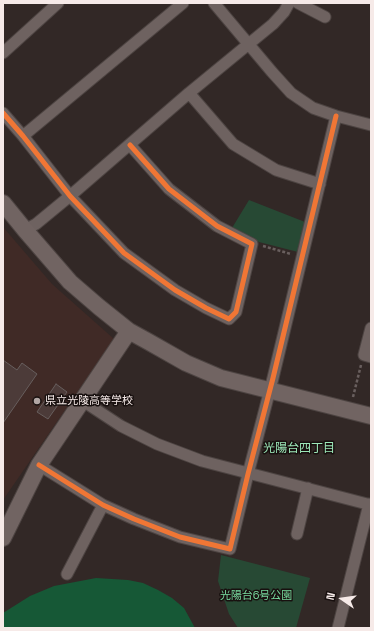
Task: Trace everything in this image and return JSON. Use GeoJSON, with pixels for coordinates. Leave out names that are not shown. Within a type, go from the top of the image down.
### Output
{"type":"FeatureCollection","features":[{"type":"Feature","properties":{"kind":"street"},"geometry":{"type":"LineString","coordinates":[[3,53],[58,3]]}},
{"type":"Feature","properties":{"kind":"street"},"geometry":{"type":"LineString","coordinates":[[23,136],[183,3]]}},
{"type":"Feature","properties":{"kind":"street"},"geometry":{"type":"LineString","coordinates":[[214,3],[291,93],[313,108],[336,116],[371,123]]}},
{"type":"Feature","properties":{"kind":"street"},"geometry":{"type":"LineString","coordinates":[[25,230],[36,224],[70,196],[189,93],[273,24],[284,12],[289,3]]}},
{"type":"Feature","properties":{"kind":"street"},"geometry":{"type":"LineString","coordinates":[[298,3],[325,17]]}},
{"type":"Feature","properties":{"kind":"street"},"geometry":{"type":"LineString","coordinates":[[189,93],[233,144],[276,170],[320,184]]}},
{"type":"Feature","properties":{"kind":"street"},"geometry":{"type":"LineString","coordinates":[[3,113],[70,196],[124,253],[175,290],[229,319],[236,312],[252,244],[217,226],[169,189],[130,145]]}},
{"type":"Feature","properties":{"kind":"street"},"geometry":{"type":"LineString","coordinates":[[39,465],[103,505],[134,519],[180,537],[230,549],[336,116]]}},
{"type":"Feature","properties":{"kind":"street"},"geometry":{"type":"LineString","coordinates":[[3,203],[70,282],[129,331],[186,363],[221,378],[371,416]]}},
{"type":"Feature","properties":{"kind":"street"},"geometry":{"type":"LineString","coordinates":[[368,356],[371,328]]}},
{"type":"Feature","properties":{"kind":"street"},"geometry":{"type":"LineString","coordinates":[[3,538],[39,465],[129,331]]}},
{"type":"Feature","properties":{"kind":"street"},"geometry":{"type":"LineString","coordinates":[[83,401],[120,426],[157,444],[202,461],[370,504],[338,628]]}},
{"type":"Feature","properties":{"kind":"street"},"geometry":{"type":"LineString","coordinates":[[297,534],[308,488]]}},
{"type":"Feature","properties":{"kind":"street"},"geometry":{"type":"LineString","coordinates":[[67,574],[103,505]]}},
{"type":"Feature","properties":{"kind":"path"},"geometry":{"type":"LineString","coordinates":[[252,244],[294,254]]}},
{"type":"Feature","properties":{"kind":"path"},"geometry":{"type":"LineString","coordinates":[[353,398],[368,356]]}},
{"type":"Feature","properties":{"kind":"shaded area","name":"県立光陵高等学校"},"geometry":{"type":"Polygon","coordinates":[[[3,227],[52,284],[114,339],[3,500],[3,227]]]}},
{"type":"Feature","properties":{"kind":"green space"},"geometry":{"type":"Polygon","coordinates":[[[249,200],[305,222],[298,252],[259,242],[232,228],[249,200]]]}},
{"type":"Feature","properties":{"kind":"green space","name":"光陽台6号公園"},"geometry":{"type":"Polygon","coordinates":[[[221,555],[310,578],[296,628],[238,628],[229,614],[218,581],[221,555]]]}},
{"type":"Feature","properties":{"kind":"green space"},"geometry":{"type":"Polygon","coordinates":[[[96,578],[128,580],[143,583],[158,590],[172,598],[184,608],[195,628],[3,628],[3,613],[30,596],[54,586],[96,578]]]}},
{"type":"Feature","properties":{"kind":"building"},"geometry":{"type":"Polygon","coordinates":[[[3,360],[17,370],[22,363],[37,374],[3,423],[3,360]]]}},
{"type":"Feature","properties":{"kind":"building"},"geometry":{"type":"Polygon","coordinates":[[[56,384],[67,392],[48,419],[37,412],[56,384]]]}},
{"type":"Feature","properties":{"kind":"cycle path"},"geometry":{"type":"LineString","coordinates":[[3,113],[70,196],[124,253],[175,290],[229,319],[236,312],[252,244],[217,226],[169,189],[130,145]]}},
{"type":"Feature","properties":{"kind":"cycle path"},"geometry":{"type":"LineString","coordinates":[[39,465],[103,505],[134,519],[180,537],[230,549],[336,116]]}},
{"type":"Feature","properties":{"kind":"place","name":"県立光陵高等学校"},"geometry":{"type":"Point","coordinates":[37,401]}},
{"type":"Feature","properties":{"kind":"district","name":"光陽台四丁目"},"geometry":{"type":"Point","coordinates":[299,449]}}]}
